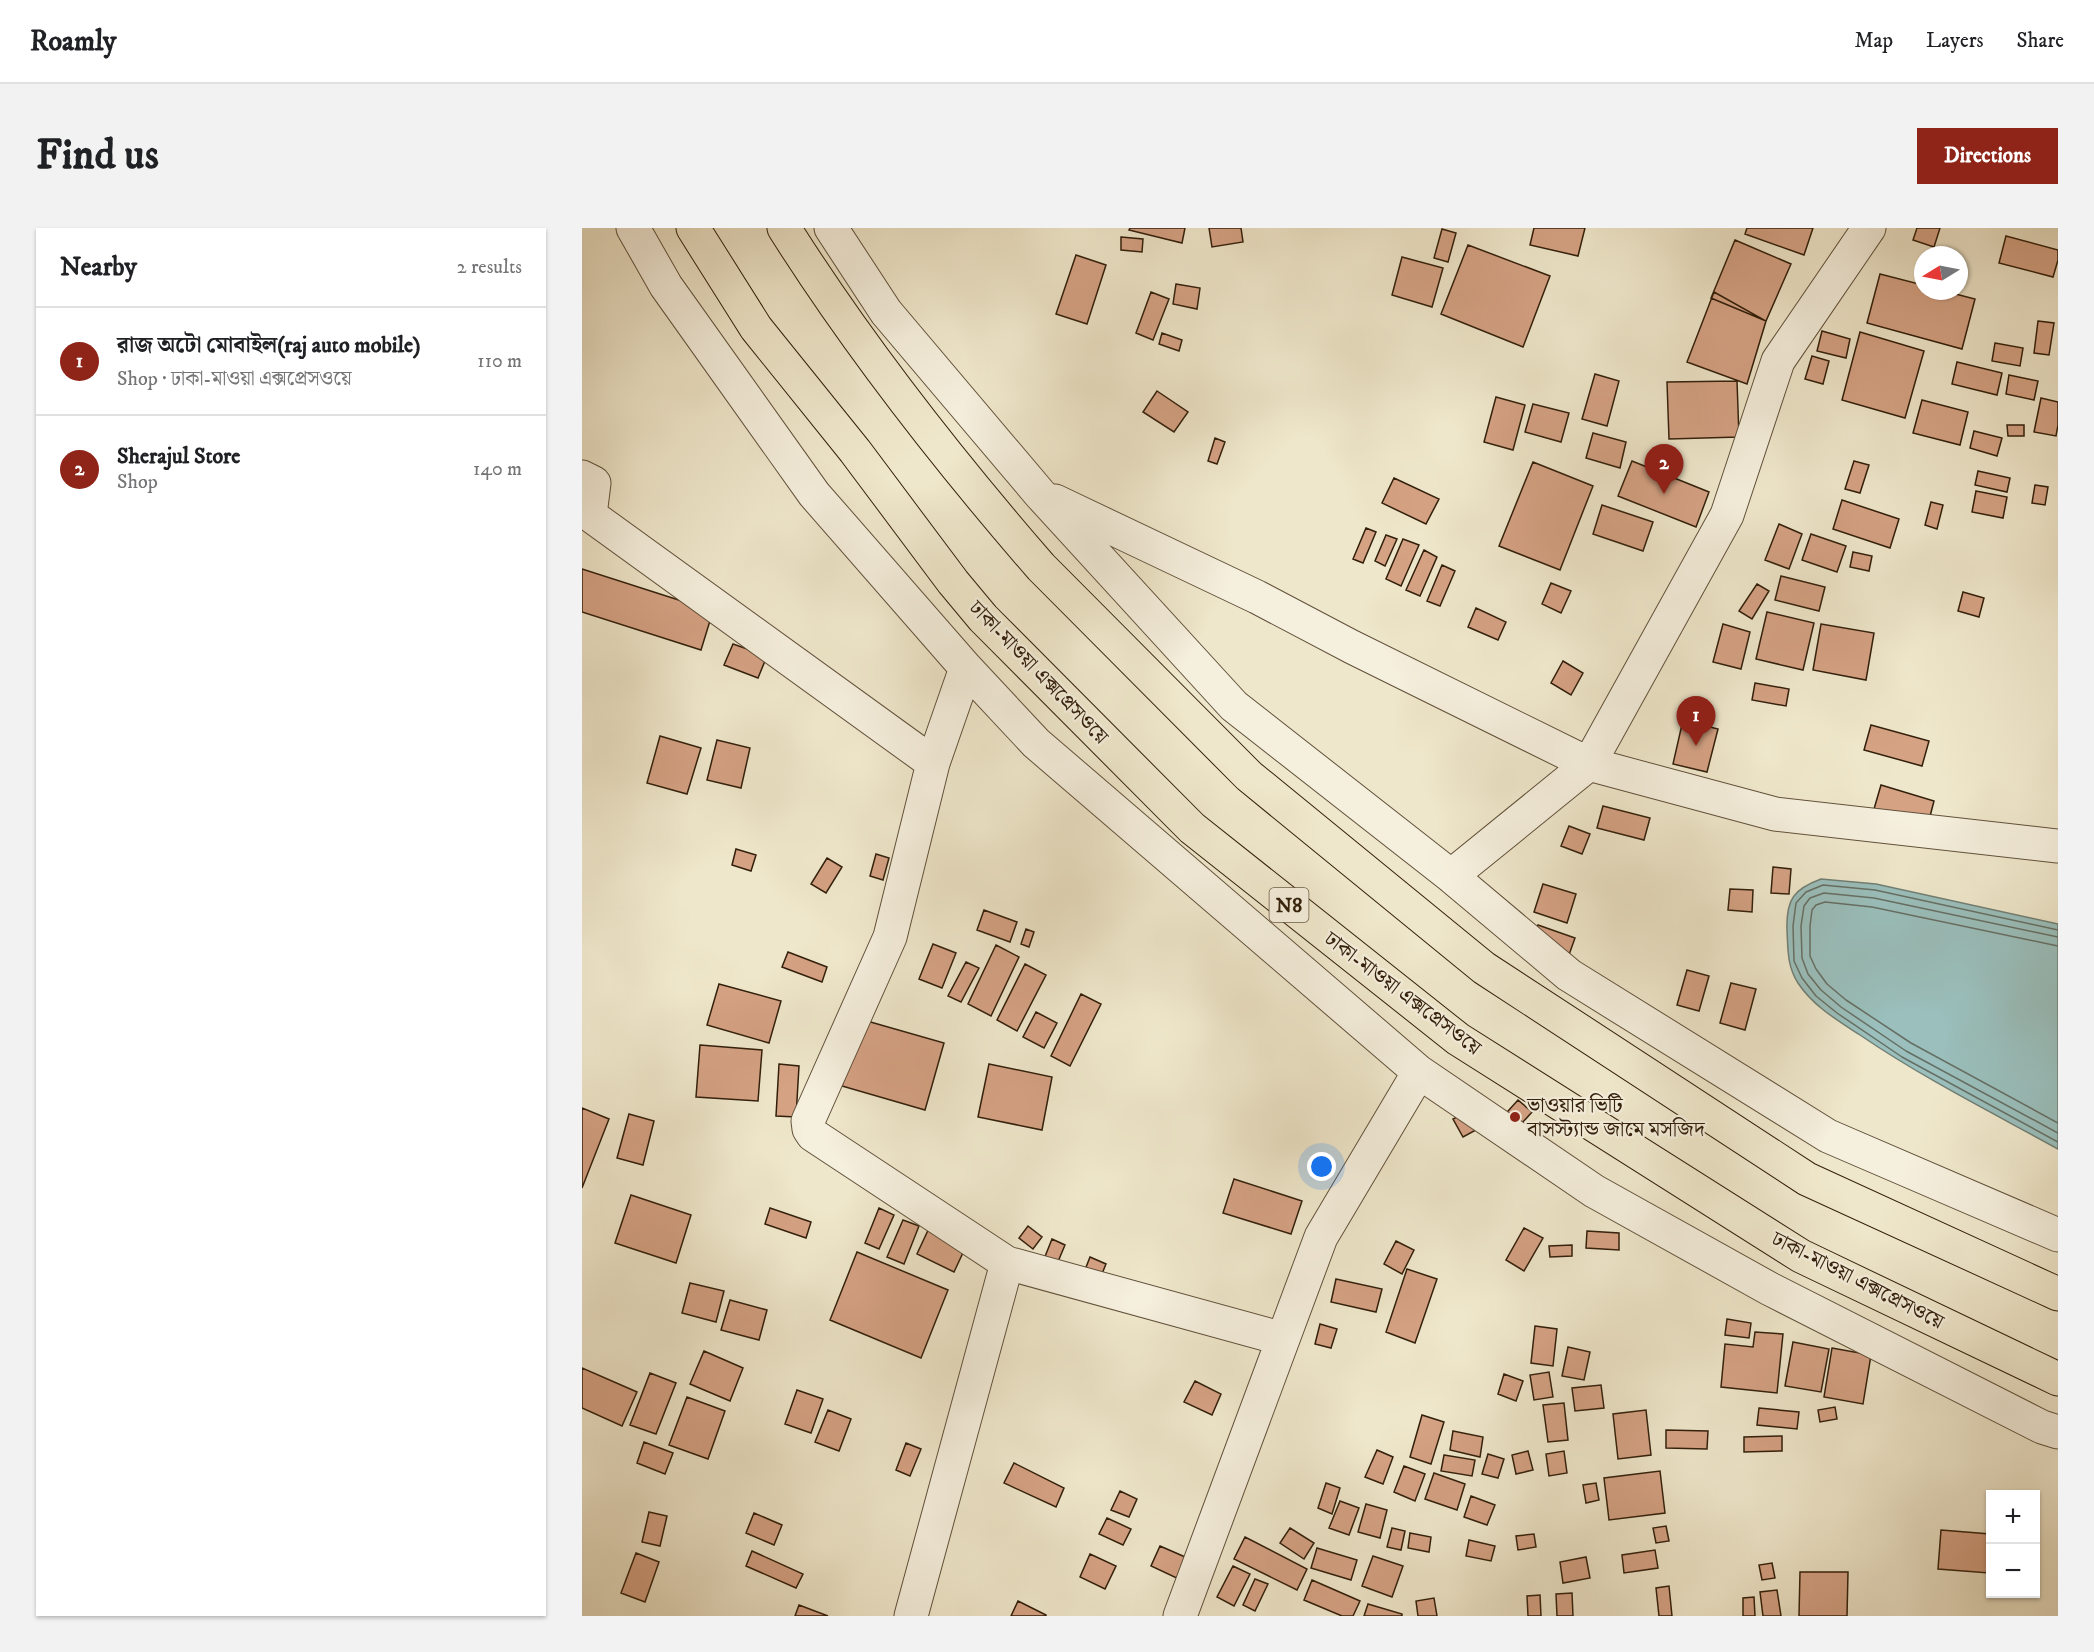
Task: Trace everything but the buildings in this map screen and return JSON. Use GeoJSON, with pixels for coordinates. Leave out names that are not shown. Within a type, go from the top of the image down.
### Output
{"type":"FeatureCollection","features":[{"type":"Feature","properties":{"kind":"highway","name":"ঢাকা-মাওয়া এক্সপ্রেসওয়ে"},"geometry":{"type":"LineString","coordinates":[[693,228],[756,328],[855,451],[952,582],[983,618],[1192,828],[1468,1046],[1801,1256],[2058,1379]]}},
{"type":"Feature","properties":{"kind":"highway"},"geometry":{"type":"LineString","coordinates":[[784,228],[819,283],[911,409],[1012,534],[1041,567],[1249,776],[1484,968],[1807,1179],[2058,1294]]}},
{"type":"Feature","properties":{"kind":"street"},"geometry":{"type":"LineString","coordinates":[[633,228],[666,286],[814,494],[966,668],[1036,743],[1419,1072],[1594,1191],[1770,1289],[2042,1427],[2058,1432]]}},
{"type":"Feature","properties":{"kind":"street"},"geometry":{"type":"LineString","coordinates":[[831,228],[886,312],[1040,494],[1234,706],[1451,876],[1569,975],[1828,1136],[2058,1235]]}},
{"type":"Feature","properties":{"kind":"street"},"geometry":{"type":"LineString","coordinates":[[1451,876],[1589,764],[1727,515],[1778,361],[1869,228]]}},
{"type":"Feature","properties":{"kind":"street"},"geometry":{"type":"LineString","coordinates":[[582,477],[594,483],[590,516],[933,763]]}},
{"type":"Feature","properties":{"kind":"street"},"geometry":{"type":"LineString","coordinates":[[1040,494],[1257,597],[1352,647],[1589,764],[1774,814],[2058,846]]}},
{"type":"Feature","properties":{"kind":"street"},"geometry":{"type":"LineString","coordinates":[[966,668],[933,763],[890,937],[808,1120],[809,1129],[813,1135],[1007,1263],[1283,1339]]}},
{"type":"Feature","properties":{"kind":"street"},"geometry":{"type":"LineString","coordinates":[[1180,1616],[1321,1237],[1419,1072]]}},
{"type":"Feature","properties":{"kind":"street"},"geometry":{"type":"LineString","coordinates":[[911,1616],[1007,1263]]}},
{"type":"Feature","properties":{"kind":"water"},"geometry":{"type":"Polygon","coordinates":[[[1821,879],[1876,884],[2058,924],[2058,1149],[1908,1066],[1843,1024],[1811,999],[1794,977],[1790,964],[1787,919],[1790,903],[1798,891],[1821,879]]]}},
{"type":"Feature","properties":{"kind":"place","name":"Sherajul Store"},"geometry":{"type":"Point","coordinates":[1664,494]}},
{"type":"Feature","properties":{"kind":"place","name":"রাজ অটো মোবাইল(raj auto mobile)"},"geometry":{"type":"Point","coordinates":[1696,746]}},
{"type":"Feature","properties":{"kind":"place","name":"ভাওয়ার ভিটি বাসস্ট্যান্ড জামে মসজিদ"},"geometry":{"type":"Point","coordinates":[1515,1117]}}]}
